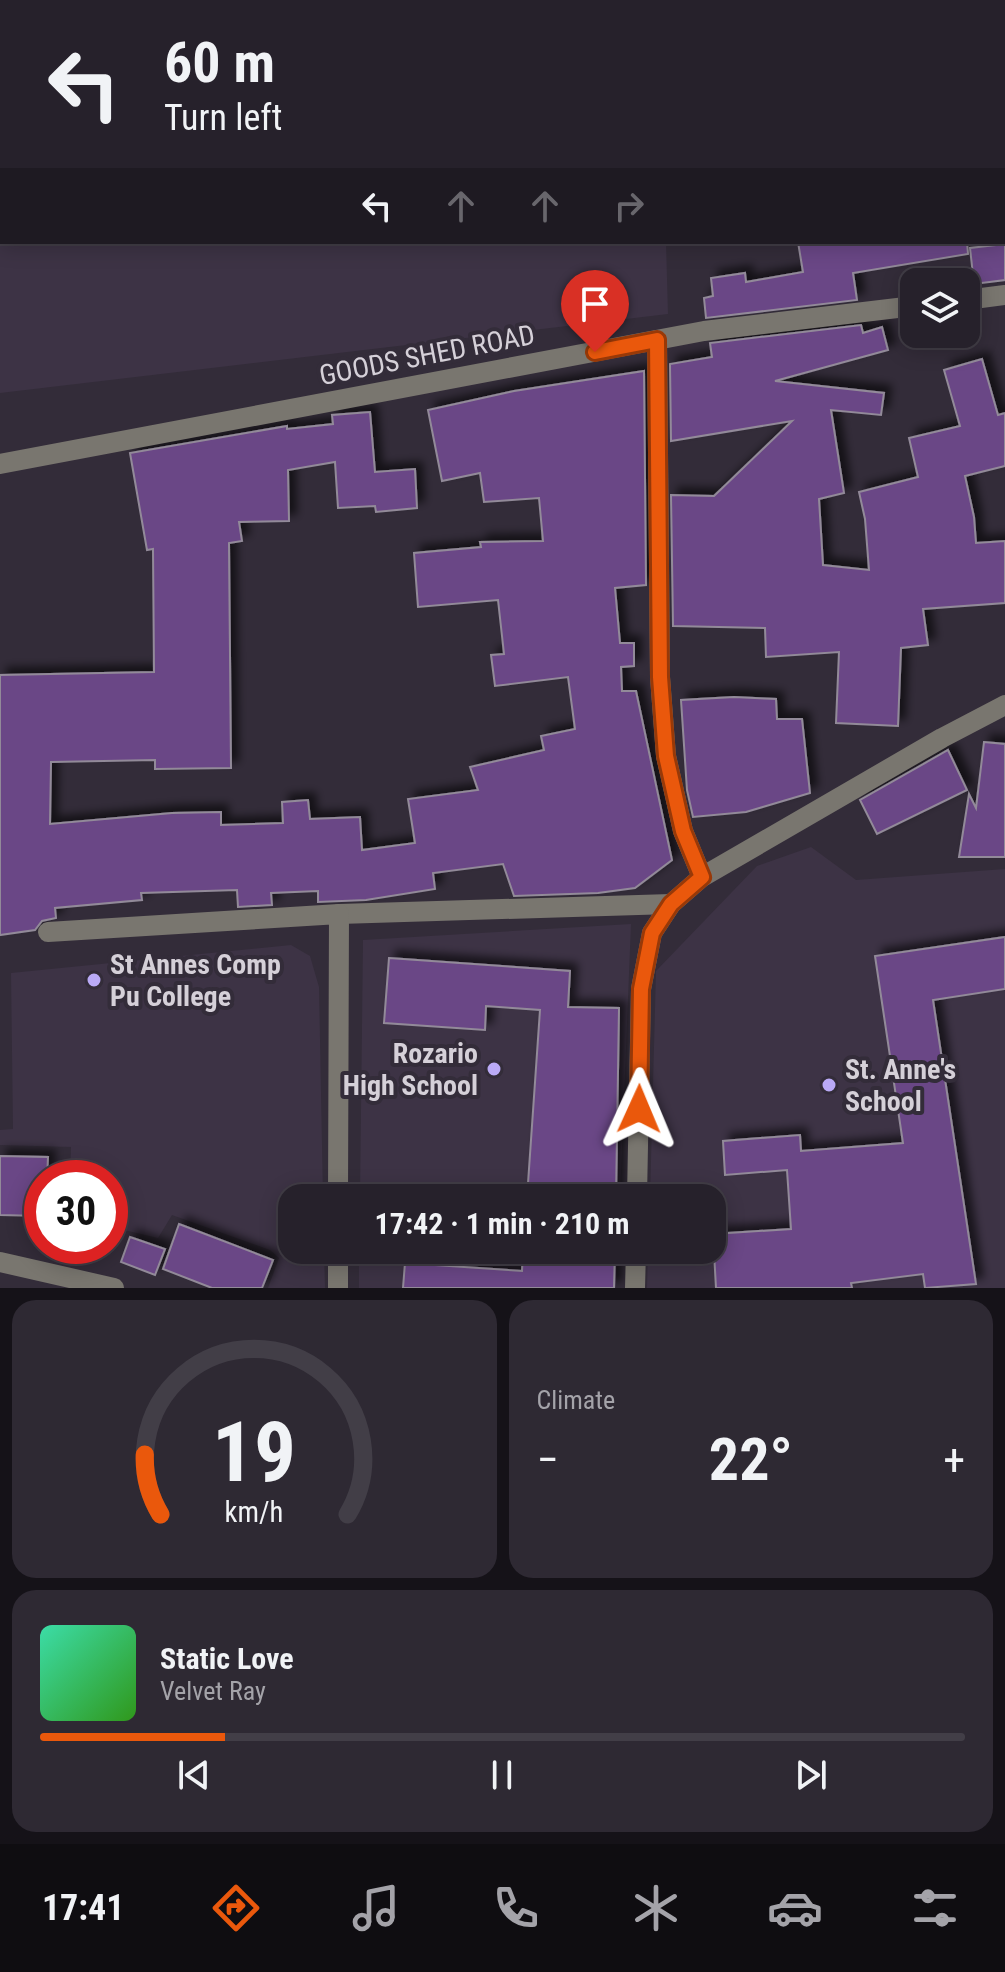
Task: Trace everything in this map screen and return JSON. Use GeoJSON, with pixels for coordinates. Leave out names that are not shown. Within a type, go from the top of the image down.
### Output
{"type":"FeatureCollection","features":[{"type":"Feature","properties":{"kind":"street"},"geometry":{"type":"LineString","coordinates":[[980,298],[1005,295]]}},
{"type":"Feature","properties":{"kind":"street","name":"GOODS SHED ROAD"},"geometry":{"type":"LineString","coordinates":[[0,464],[704,331],[900,308]]}},
{"type":"Feature","properties":{"kind":"street"},"geometry":{"type":"LineString","coordinates":[[657,340],[660,677],[665,740],[683,831],[702,877]]}},
{"type":"Feature","properties":{"kind":"street"},"geometry":{"type":"LineString","coordinates":[[637,1184],[641,989],[652,933],[671,904],[702,877],[942,738],[1005,705]]}},
{"type":"Feature","properties":{"kind":"street"},"geometry":{"type":"LineString","coordinates":[[48,932],[339,914],[671,904]]}},
{"type":"Feature","properties":{"kind":"street"},"geometry":{"type":"LineString","coordinates":[[338,1184],[339,914]]}},
{"type":"Feature","properties":{"kind":"street"},"geometry":{"type":"LineString","coordinates":[[0,1262],[114,1288]]}},
{"type":"Feature","properties":{"kind":"street"},"geometry":{"type":"LineString","coordinates":[[338,1264],[338,1288]]}},
{"type":"Feature","properties":{"kind":"street"},"geometry":{"type":"LineString","coordinates":[[635,1288],[636,1264]]}},
{"type":"Feature","properties":{"kind":"shaded area"},"geometry":{"type":"Polygon","coordinates":[[[0,244],[666,244],[668,314],[0,393],[0,244]]]}},
{"type":"Feature","properties":{"kind":"shaded area","name":"St. Anne's School"},"geometry":{"type":"Polygon","coordinates":[[[811,847],[856,880],[1005,869],[1005,1288],[647,1288],[648,1264],[726,1264],[726,1184],[650,1184],[656,971],[757,866],[811,847]]]}},
{"type":"Feature","properties":{"kind":"shaded area","name":"Rozario High School"},"geometry":{"type":"Polygon","coordinates":[[[631,924],[621,1184],[360,1184],[363,940],[631,924]]]}},
{"type":"Feature","properties":{"kind":"shaded area"},"geometry":{"type":"Polygon","coordinates":[[[291,945],[310,956],[319,987],[323,1184],[278,1184],[278,1257],[270,1250],[172,1215],[158,1238],[128,1231],[128,1160],[71,1160],[71,1147],[0,1145],[0,1130],[13,1129],[11,973],[291,945]]]}},
{"type":"Feature","properties":{"kind":"shaded area"},"geometry":{"type":"Polygon","coordinates":[[[278,1261],[278,1264],[324,1264],[325,1288],[268,1288],[278,1261]]]}},
{"type":"Feature","properties":{"kind":"shaded area"},"geometry":{"type":"Polygon","coordinates":[[[359,1264],[617,1264],[616,1288],[359,1288],[359,1264]]]}},
{"type":"Feature","properties":{"kind":"building"},"geometry":{"type":"Polygon","coordinates":[[[798,244],[967,244],[968,254],[853,273],[857,300],[706,318],[704,298],[713,296],[711,278],[745,273],[746,282],[803,272],[798,244]]]}},
{"type":"Feature","properties":{"kind":"building"},"geometry":{"type":"Polygon","coordinates":[[[1005,244],[1005,280],[980,283],[980,268],[972,268],[970,248],[1005,244]]]}},
{"type":"Feature","properties":{"kind":"building"},"geometry":{"type":"Polygon","coordinates":[[[861,325],[863,333],[882,327],[888,350],[775,381],[884,393],[881,415],[831,410],[844,493],[819,499],[823,565],[869,570],[865,519],[859,492],[918,477],[909,438],[960,426],[944,370],[982,359],[998,415],[1005,413],[1005,466],[965,476],[976,543],[1005,541],[1005,603],[923,609],[928,645],[901,648],[898,726],[836,723],[839,652],[766,657],[765,628],[673,626],[671,495],[714,496],[792,421],[671,441],[670,364],[712,357],[710,343],[861,325]]]}},
{"type":"Feature","properties":{"kind":"building"},"geometry":{"type":"Polygon","coordinates":[[[644,371],[646,585],[615,588],[620,643],[634,643],[634,666],[621,667],[622,691],[636,691],[672,860],[635,888],[598,893],[514,896],[503,864],[433,873],[435,889],[366,900],[318,902],[318,891],[271,893],[272,905],[238,907],[237,890],[141,893],[142,900],[55,908],[56,918],[42,921],[35,930],[0,935],[0,675],[154,672],[153,549],[147,550],[130,453],[287,426],[287,429],[333,424],[332,415],[370,412],[375,472],[415,469],[417,508],[376,512],[375,506],[338,508],[335,462],[288,470],[289,521],[239,522],[242,541],[229,543],[231,768],[155,769],[155,760],[51,762],[50,824],[172,813],[221,812],[221,825],[283,823],[282,802],[308,800],[310,819],[360,817],[362,850],[415,843],[408,799],[478,790],[470,767],[544,750],[541,736],[575,729],[568,677],[495,686],[491,655],[504,654],[498,600],[418,607],[414,553],[481,547],[480,542],[543,541],[539,498],[484,502],[480,473],[442,481],[428,410],[514,391],[644,371]]]}},
{"type":"Feature","properties":{"kind":"building"},"geometry":{"type":"Polygon","coordinates":[[[734,697],[776,699],[777,719],[802,719],[810,793],[746,812],[693,817],[687,790],[681,700],[734,697]]]}},
{"type":"Feature","properties":{"kind":"building"},"geometry":{"type":"Polygon","coordinates":[[[984,742],[1005,744],[1005,857],[959,857],[969,794],[976,808],[984,742]]]}},
{"type":"Feature","properties":{"kind":"building"},"geometry":{"type":"Polygon","coordinates":[[[948,750],[967,790],[877,834],[860,800],[948,750]]]}},
{"type":"Feature","properties":{"kind":"building"},"geometry":{"type":"Polygon","coordinates":[[[1005,937],[1005,989],[933,1000],[976,1284],[925,1288],[923,1274],[851,1283],[852,1288],[716,1288],[715,1264],[726,1264],[726,1233],[791,1229],[787,1170],[725,1175],[723,1141],[800,1135],[801,1151],[903,1143],[875,956],[1005,937]]]}},
{"type":"Feature","properties":{"kind":"building"},"geometry":{"type":"Polygon","coordinates":[[[389,958],[570,971],[568,1007],[619,1008],[616,1184],[528,1184],[540,1010],[486,1006],[485,1030],[384,1023],[389,958]]]}},
{"type":"Feature","properties":{"kind":"building"},"geometry":{"type":"Polygon","coordinates":[[[0,1156],[48,1157],[48,1160],[24,1160],[24,1216],[0,1215],[0,1156]]]}},
{"type":"Feature","properties":{"kind":"building"},"geometry":{"type":"Polygon","coordinates":[[[179,1224],[273,1260],[262,1288],[212,1288],[163,1269],[179,1224]]]}},
{"type":"Feature","properties":{"kind":"building"},"geometry":{"type":"Polygon","coordinates":[[[130,1237],[165,1249],[155,1275],[126,1264],[130,1237]]]}},
{"type":"Feature","properties":{"kind":"building"},"geometry":{"type":"Polygon","coordinates":[[[405,1264],[522,1271],[522,1264],[615,1264],[614,1288],[403,1288],[405,1264]]]}},
{"type":"Feature","properties":{"kind":"place","name":"St Annes Comp Pu College"},"geometry":{"type":"Point","coordinates":[94,980]}},
{"type":"Feature","properties":{"kind":"place","name":"Rozario High School"},"geometry":{"type":"Point","coordinates":[494,1069]}},
{"type":"Feature","properties":{"kind":"place","name":"St. Anne's School"},"geometry":{"type":"Point","coordinates":[829,1085]}},
{"type":"Feature","properties":{"kind":"route"},"geometry":{"type":"LineString","coordinates":[[595,352],[657,340],[660,677],[666,756],[683,831],[702,877],[671,904],[652,933],[641,989],[639,1109]]}}]}
